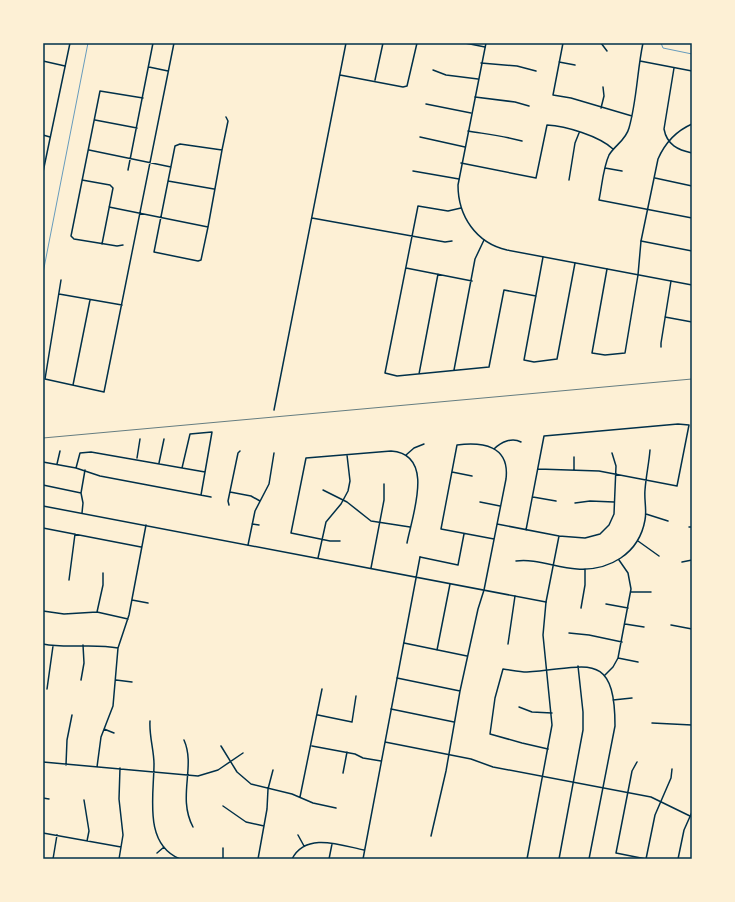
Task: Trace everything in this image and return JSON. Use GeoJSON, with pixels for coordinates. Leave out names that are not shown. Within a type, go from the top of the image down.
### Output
{"type":"FeatureCollection","features":[{"type":"Feature","properties":{"kind":"street"},"geometry":{"type":"LineString","coordinates":[[43,172],[70,43]]}},
{"type":"Feature","properties":{"kind":"street"},"geometry":{"type":"LineString","coordinates":[[128,170],[153,43]]}},
{"type":"Feature","properties":{"kind":"street"},"geometry":{"type":"LineString","coordinates":[[61,280],[45,379],[104,392],[174,43]]}},
{"type":"Feature","properties":{"kind":"street"},"geometry":{"type":"LineString","coordinates":[[274,410],[346,43]]}},
{"type":"Feature","properties":{"kind":"street"},"geometry":{"type":"LineString","coordinates":[[375,81],[383,43]]}},
{"type":"Feature","properties":{"kind":"street"},"geometry":{"type":"LineString","coordinates":[[340,75],[403,87],[407,86],[416,43]]}},
{"type":"Feature","properties":{"kind":"street"},"geometry":{"type":"LineString","coordinates":[[465,43],[485,47]]}},
{"type":"Feature","properties":{"kind":"street"},"geometry":{"type":"LineString","coordinates":[[486,43],[458,179],[458,192],[461,208],[470,226],[484,240],[504,250],[692,285]]}},
{"type":"Feature","properties":{"kind":"street"},"geometry":{"type":"LineString","coordinates":[[564,43],[553,95],[632,116]]}},
{"type":"Feature","properties":{"kind":"street"},"geometry":{"type":"LineString","coordinates":[[601,43],[606,51]]}},
{"type":"Feature","properties":{"kind":"street"},"geometry":{"type":"LineString","coordinates":[[643,43],[639,77],[627,134],[613,149],[608,158],[599,200],[692,218]]}},
{"type":"Feature","properties":{"kind":"street"},"geometry":{"type":"LineString","coordinates":[[640,61],[692,71]]}},
{"type":"Feature","properties":{"kind":"street"},"geometry":{"type":"LineString","coordinates":[[43,62],[65,66]]}},
{"type":"Feature","properties":{"kind":"street"},"geometry":{"type":"LineString","coordinates":[[559,62],[575,65]]}},
{"type":"Feature","properties":{"kind":"street"},"geometry":{"type":"LineString","coordinates":[[481,64],[517,66],[536,71]]}},
{"type":"Feature","properties":{"kind":"street"},"geometry":{"type":"LineString","coordinates":[[149,67],[168,71]]}},
{"type":"Feature","properties":{"kind":"street"},"geometry":{"type":"LineString","coordinates":[[674,68],[663,123],[664,132],[669,141],[679,150],[692,153]]}},
{"type":"Feature","properties":{"kind":"street"},"geometry":{"type":"LineString","coordinates":[[433,70],[446,75],[478,79]]}},
{"type":"Feature","properties":{"kind":"street"},"geometry":{"type":"LineString","coordinates":[[601,108],[604,96],[603,87]]}},
{"type":"Feature","properties":{"kind":"street"},"geometry":{"type":"LineString","coordinates":[[123,245],[117,246],[102,244],[74,239],[71,236],[100,91],[104,90],[143,98]]}},
{"type":"Feature","properties":{"kind":"street"},"geometry":{"type":"LineString","coordinates":[[475,97],[515,102],[529,106]]}},
{"type":"Feature","properties":{"kind":"street"},"geometry":{"type":"LineString","coordinates":[[426,104],[472,113]]}},
{"type":"Feature","properties":{"kind":"street"},"geometry":{"type":"LineString","coordinates":[[222,150],[177,144],[175,146],[154,250],[157,254],[198,261],[201,260],[228,122],[226,117]]}},
{"type":"Feature","properties":{"kind":"street"},"geometry":{"type":"LineString","coordinates":[[94,120],[136,128]]}},
{"type":"Feature","properties":{"kind":"street"},"geometry":{"type":"LineString","coordinates":[[607,269],[592,353],[625,353],[638,275],[641,241],[658,159],[669,141],[680,130],[692,124]]}},
{"type":"Feature","properties":{"kind":"street"},"geometry":{"type":"LineString","coordinates":[[461,163],[536,178],[547,125],[562,127],[603,141],[613,149]]}},
{"type":"Feature","properties":{"kind":"street"},"geometry":{"type":"LineString","coordinates":[[468,131],[504,136],[522,141]]}},
{"type":"Feature","properties":{"kind":"street"},"geometry":{"type":"LineString","coordinates":[[570,180],[579,133]]}},
{"type":"Feature","properties":{"kind":"street"},"geometry":{"type":"LineString","coordinates":[[43,135],[50,137]]}},
{"type":"Feature","properties":{"kind":"street"},"geometry":{"type":"LineString","coordinates":[[420,137],[465,147]]}},
{"type":"Feature","properties":{"kind":"street"},"geometry":{"type":"LineString","coordinates":[[89,150],[171,167]]}},
{"type":"Feature","properties":{"kind":"street"},"geometry":{"type":"LineString","coordinates":[[605,168],[622,171]]}},
{"type":"Feature","properties":{"kind":"street"},"geometry":{"type":"LineString","coordinates":[[413,171],[458,179]]}},
{"type":"Feature","properties":{"kind":"street"},"geometry":{"type":"LineString","coordinates":[[654,178],[692,186]]}},
{"type":"Feature","properties":{"kind":"street"},"geometry":{"type":"LineString","coordinates":[[82,180],[112,186],[102,244]]}},
{"type":"Feature","properties":{"kind":"street"},"geometry":{"type":"LineString","coordinates":[[168,181],[214,189]]}},
{"type":"Feature","properties":{"kind":"street"},"geometry":{"type":"LineString","coordinates":[[461,208],[448,211],[418,206],[386,373],[397,376],[489,367],[504,290],[536,296]]}},
{"type":"Feature","properties":{"kind":"street"},"geometry":{"type":"LineString","coordinates":[[109,207],[141,213],[161,219],[208,227]]}},
{"type":"Feature","properties":{"kind":"street"},"geometry":{"type":"LineString","coordinates":[[312,218],[445,242],[452,241]]}},
{"type":"Feature","properties":{"kind":"street"},"geometry":{"type":"LineString","coordinates":[[454,370],[476,255],[484,240]]}},
{"type":"Feature","properties":{"kind":"street"},"geometry":{"type":"LineString","coordinates":[[641,241],[692,251]]}},
{"type":"Feature","properties":{"kind":"street"},"geometry":{"type":"LineString","coordinates":[[543,257],[524,360],[534,362],[558,359],[575,263]]}},
{"type":"Feature","properties":{"kind":"street"},"geometry":{"type":"LineString","coordinates":[[406,268],[472,281]]}},
{"type":"Feature","properties":{"kind":"street"},"geometry":{"type":"LineString","coordinates":[[419,374],[438,274]]}},
{"type":"Feature","properties":{"kind":"street"},"geometry":{"type":"LineString","coordinates":[[661,347],[660,343],[671,281]]}},
{"type":"Feature","properties":{"kind":"street"},"geometry":{"type":"LineString","coordinates":[[59,294],[122,306]]}},
{"type":"Feature","properties":{"kind":"street"},"geometry":{"type":"LineString","coordinates":[[73,385],[90,300]]}},
{"type":"Feature","properties":{"kind":"street"},"geometry":{"type":"LineString","coordinates":[[665,317],[692,322]]}},
{"type":"Feature","properties":{"kind":"street"},"geometry":{"type":"LineString","coordinates":[[526,530],[544,436],[678,424],[689,425],[678,486],[616,474],[538,468]]}},
{"type":"Feature","properties":{"kind":"street"},"geometry":{"type":"LineString","coordinates":[[182,468],[189,435],[209,431],[213,434],[201,495]]}},
{"type":"Feature","properties":{"kind":"street"},"geometry":{"type":"LineString","coordinates":[[137,458],[140,440]]}},
{"type":"Feature","properties":{"kind":"street"},"geometry":{"type":"LineString","coordinates":[[159,463],[164,440]]}},
{"type":"Feature","properties":{"kind":"street"},"geometry":{"type":"LineString","coordinates":[[494,449],[508,441],[516,440],[521,442]]}},
{"type":"Feature","properties":{"kind":"street"},"geometry":{"type":"LineString","coordinates":[[432,836],[449,755],[460,691],[478,609],[484,590],[497,524],[506,469],[502,458],[494,449],[479,443],[457,445],[441,530],[494,539]]}},
{"type":"Feature","properties":{"kind":"street"},"geometry":{"type":"LineString","coordinates":[[406,455],[414,448],[424,444]]}},
{"type":"Feature","properties":{"kind":"street"},"geometry":{"type":"LineString","coordinates":[[516,561],[585,569],[600,568],[619,560],[631,550],[638,541],[644,526],[646,514],[646,480],[650,450]]}},
{"type":"Feature","properties":{"kind":"street"},"geometry":{"type":"LineString","coordinates":[[57,464],[60,451]]}},
{"type":"Feature","properties":{"kind":"street"},"geometry":{"type":"LineString","coordinates":[[230,505],[230,492],[238,453],[240,451]]}},
{"type":"Feature","properties":{"kind":"street"},"geometry":{"type":"LineString","coordinates":[[340,541],[291,533],[306,458],[391,451],[406,455],[414,464],[419,478],[407,543]]}},
{"type":"Feature","properties":{"kind":"street"},"geometry":{"type":"LineString","coordinates":[[76,468],[79,454],[83,452],[137,458],[205,472]]}},
{"type":"Feature","properties":{"kind":"street"},"geometry":{"type":"LineString","coordinates":[[248,545],[255,511],[269,484],[274,453]]}},
{"type":"Feature","properties":{"kind":"street"},"geometry":{"type":"LineString","coordinates":[[497,524],[559,536],[585,538],[600,534],[607,528],[612,520],[616,474],[616,464],[612,453]]}},
{"type":"Feature","properties":{"kind":"street"},"geometry":{"type":"LineString","coordinates":[[318,558],[321,539],[327,520],[344,500],[349,484],[347,454]]}},
{"type":"Feature","properties":{"kind":"street"},"geometry":{"type":"LineString","coordinates":[[574,457],[574,470]]}},
{"type":"Feature","properties":{"kind":"street"},"geometry":{"type":"LineString","coordinates":[[43,462],[86,470],[100,476],[211,498]]}},
{"type":"Feature","properties":{"kind":"street"},"geometry":{"type":"LineString","coordinates":[[82,513],[83,503],[81,493],[86,470]]}},
{"type":"Feature","properties":{"kind":"street"},"geometry":{"type":"LineString","coordinates":[[452,472],[472,476]]}},
{"type":"Feature","properties":{"kind":"street"},"geometry":{"type":"LineString","coordinates":[[371,568],[385,497],[384,484]]}},
{"type":"Feature","properties":{"kind":"street"},"geometry":{"type":"LineString","coordinates":[[43,486],[81,493]]}},
{"type":"Feature","properties":{"kind":"street"},"geometry":{"type":"LineString","coordinates":[[323,490],[344,500],[368,520],[380,524],[410,527]]}},
{"type":"Feature","properties":{"kind":"street"},"geometry":{"type":"LineString","coordinates":[[230,492],[251,496],[260,501]]}},
{"type":"Feature","properties":{"kind":"street"},"geometry":{"type":"LineString","coordinates":[[533,497],[556,501]]}},
{"type":"Feature","properties":{"kind":"street"},"geometry":{"type":"LineString","coordinates":[[480,502],[500,506]]}},
{"type":"Feature","properties":{"kind":"street"},"geometry":{"type":"LineString","coordinates":[[575,503],[614,502]]}},
{"type":"Feature","properties":{"kind":"street"},"geometry":{"type":"LineString","coordinates":[[43,506],[546,602]]}},
{"type":"Feature","properties":{"kind":"street"},"geometry":{"type":"LineString","coordinates":[[646,514],[668,521]]}},
{"type":"Feature","properties":{"kind":"street"},"geometry":{"type":"LineString","coordinates":[[252,524],[259,525]]}},
{"type":"Feature","properties":{"kind":"street"},"geometry":{"type":"LineString","coordinates":[[97,767],[98,748],[113,706],[118,648],[128,619],[146,525]]}},
{"type":"Feature","properties":{"kind":"street"},"geometry":{"type":"LineString","coordinates":[[43,528],[142,547]]}},
{"type":"Feature","properties":{"kind":"street"},"geometry":{"type":"LineString","coordinates":[[69,580],[75,534]]}},
{"type":"Feature","properties":{"kind":"street"},"geometry":{"type":"LineString","coordinates":[[362,859],[420,557],[458,564],[464,534]]}},
{"type":"Feature","properties":{"kind":"street"},"geometry":{"type":"LineString","coordinates":[[527,859],[552,725],[552,712],[543,635],[546,602],[559,536]]}},
{"type":"Feature","properties":{"kind":"street"},"geometry":{"type":"LineString","coordinates":[[638,541],[659,556]]}},
{"type":"Feature","properties":{"kind":"street"},"geometry":{"type":"LineString","coordinates":[[605,675],[613,667],[618,658],[631,592],[629,576],[619,560]]}},
{"type":"Feature","properties":{"kind":"street"},"geometry":{"type":"LineString","coordinates":[[682,562],[692,560]]}},
{"type":"Feature","properties":{"kind":"street"},"geometry":{"type":"LineString","coordinates":[[581,608],[585,584],[585,569]]}},
{"type":"Feature","properties":{"kind":"street"},"geometry":{"type":"LineString","coordinates":[[97,612],[103,573]]}},
{"type":"Feature","properties":{"kind":"street"},"geometry":{"type":"LineString","coordinates":[[437,650],[450,584]]}},
{"type":"Feature","properties":{"kind":"street"},"geometry":{"type":"LineString","coordinates":[[631,592],[651,592]]}},
{"type":"Feature","properties":{"kind":"street"},"geometry":{"type":"LineString","coordinates":[[508,644],[515,596]]}},
{"type":"Feature","properties":{"kind":"street"},"geometry":{"type":"LineString","coordinates":[[132,600],[148,603]]}},
{"type":"Feature","properties":{"kind":"street"},"geometry":{"type":"LineString","coordinates":[[606,604],[628,608]]}},
{"type":"Feature","properties":{"kind":"street"},"geometry":{"type":"LineString","coordinates":[[43,611],[64,614],[97,612],[128,619]]}},
{"type":"Feature","properties":{"kind":"street"},"geometry":{"type":"LineString","coordinates":[[625,624],[644,627]]}},
{"type":"Feature","properties":{"kind":"street"},"geometry":{"type":"LineString","coordinates":[[671,624],[692,629]]}},
{"type":"Feature","properties":{"kind":"street"},"geometry":{"type":"LineString","coordinates":[[569,634],[589,635],[622,642]]}},
{"type":"Feature","properties":{"kind":"street"},"geometry":{"type":"LineString","coordinates":[[404,643],[468,656]]}},
{"type":"Feature","properties":{"kind":"street"},"geometry":{"type":"LineString","coordinates":[[43,644],[53,646],[99,644],[118,648]]}},
{"type":"Feature","properties":{"kind":"street"},"geometry":{"type":"LineString","coordinates":[[81,680],[84,663],[83,645]]}},
{"type":"Feature","properties":{"kind":"street"},"geometry":{"type":"LineString","coordinates":[[47,690],[53,646]]}},
{"type":"Feature","properties":{"kind":"street"},"geometry":{"type":"LineString","coordinates":[[618,658],[638,662]]}},
{"type":"Feature","properties":{"kind":"street"},"geometry":{"type":"LineString","coordinates":[[559,859],[583,725],[578,666]]}},
{"type":"Feature","properties":{"kind":"street"},"geometry":{"type":"LineString","coordinates":[[548,749],[522,744],[490,734],[494,702],[503,668],[522,672],[578,666],[593,667],[605,675],[610,683],[613,700],[614,731],[589,859]]}},
{"type":"Feature","properties":{"kind":"street"},"geometry":{"type":"LineString","coordinates":[[397,678],[460,691]]}},
{"type":"Feature","properties":{"kind":"street"},"geometry":{"type":"LineString","coordinates":[[116,680],[132,682]]}},
{"type":"Feature","properties":{"kind":"street"},"geometry":{"type":"LineString","coordinates":[[300,797],[312,746],[322,689]]}},
{"type":"Feature","properties":{"kind":"street"},"geometry":{"type":"LineString","coordinates":[[318,715],[352,722],[356,696]]}},
{"type":"Feature","properties":{"kind":"street"},"geometry":{"type":"LineString","coordinates":[[613,700],[632,698]]}},
{"type":"Feature","properties":{"kind":"street"},"geometry":{"type":"LineString","coordinates":[[519,707],[532,712],[552,712]]}},
{"type":"Feature","properties":{"kind":"street"},"geometry":{"type":"LineString","coordinates":[[391,709],[454,722]]}},
{"type":"Feature","properties":{"kind":"street"},"geometry":{"type":"LineString","coordinates":[[66,765],[66,740],[72,715]]}},
{"type":"Feature","properties":{"kind":"street"},"geometry":{"type":"LineString","coordinates":[[652,723],[692,724],[692,717]]}},
{"type":"Feature","properties":{"kind":"street"},"geometry":{"type":"LineString","coordinates":[[150,721],[154,771],[153,814],[158,836],[164,847],[171,854],[180,859]]}},
{"type":"Feature","properties":{"kind":"street"},"geometry":{"type":"LineString","coordinates":[[104,728],[114,733]]}},
{"type":"Feature","properties":{"kind":"street"},"geometry":{"type":"LineString","coordinates":[[184,740],[188,754],[185,804],[193,827]]}},
{"type":"Feature","properties":{"kind":"street"},"geometry":{"type":"LineString","coordinates":[[385,742],[471,759],[493,767],[628,792],[661,801],[691,816]]}},
{"type":"Feature","properties":{"kind":"street"},"geometry":{"type":"LineString","coordinates":[[221,746],[230,762],[246,781],[257,786],[292,794],[317,804],[336,808]]}},
{"type":"Feature","properties":{"kind":"street"},"geometry":{"type":"LineString","coordinates":[[312,746],[347,752],[381,761]]}},
{"type":"Feature","properties":{"kind":"street"},"geometry":{"type":"LineString","coordinates":[[343,773],[347,752]]}},
{"type":"Feature","properties":{"kind":"street"},"geometry":{"type":"LineString","coordinates":[[43,762],[187,775],[208,774],[244,753]]}},
{"type":"Feature","properties":{"kind":"street"},"geometry":{"type":"LineString","coordinates":[[637,762],[632,771],[616,853],[646,859],[654,818],[671,778],[672,769]]}},
{"type":"Feature","properties":{"kind":"street"},"geometry":{"type":"LineString","coordinates":[[119,859],[122,829],[119,799],[120,768]]}},
{"type":"Feature","properties":{"kind":"street"},"geometry":{"type":"LineString","coordinates":[[258,859],[267,809],[268,789],[273,770]]}},
{"type":"Feature","properties":{"kind":"street"},"geometry":{"type":"LineString","coordinates":[[43,798],[49,799]]}},
{"type":"Feature","properties":{"kind":"street"},"geometry":{"type":"LineString","coordinates":[[84,800],[89,831],[87,841]]}},
{"type":"Feature","properties":{"kind":"street"},"geometry":{"type":"LineString","coordinates":[[222,806],[246,822],[264,826]]}},
{"type":"Feature","properties":{"kind":"street"},"geometry":{"type":"LineString","coordinates":[[678,859],[684,830],[692,812]]}},
{"type":"Feature","properties":{"kind":"street"},"geometry":{"type":"LineString","coordinates":[[43,833],[121,848]]}},
{"type":"Feature","properties":{"kind":"street"},"geometry":{"type":"LineString","coordinates":[[53,859],[57,835]]}},
{"type":"Feature","properties":{"kind":"street"},"geometry":{"type":"LineString","coordinates":[[298,835],[304,846]]}},
{"type":"Feature","properties":{"kind":"street"},"geometry":{"type":"LineString","coordinates":[[292,859],[297,851],[304,846],[316,842],[364,850]]}},
{"type":"Feature","properties":{"kind":"street"},"geometry":{"type":"LineString","coordinates":[[329,859],[332,844]]}},
{"type":"Feature","properties":{"kind":"street"},"geometry":{"type":"LineString","coordinates":[[157,853],[164,847]]}},
{"type":"Feature","properties":{"kind":"street"},"geometry":{"type":"LineString","coordinates":[[223,848],[223,859]]}},
{"type":"Feature","properties":{"kind":"waterway"},"geometry":{"type":"LineString","coordinates":[[43,273],[88,43]]}},
{"type":"Feature","properties":{"kind":"waterway"},"geometry":{"type":"LineString","coordinates":[[661,43],[663,48],[692,54]]}},
{"type":"Feature","properties":{"kind":"railway"},"geometry":{"type":"LineString","coordinates":[[43,438],[692,379]]}}]}
